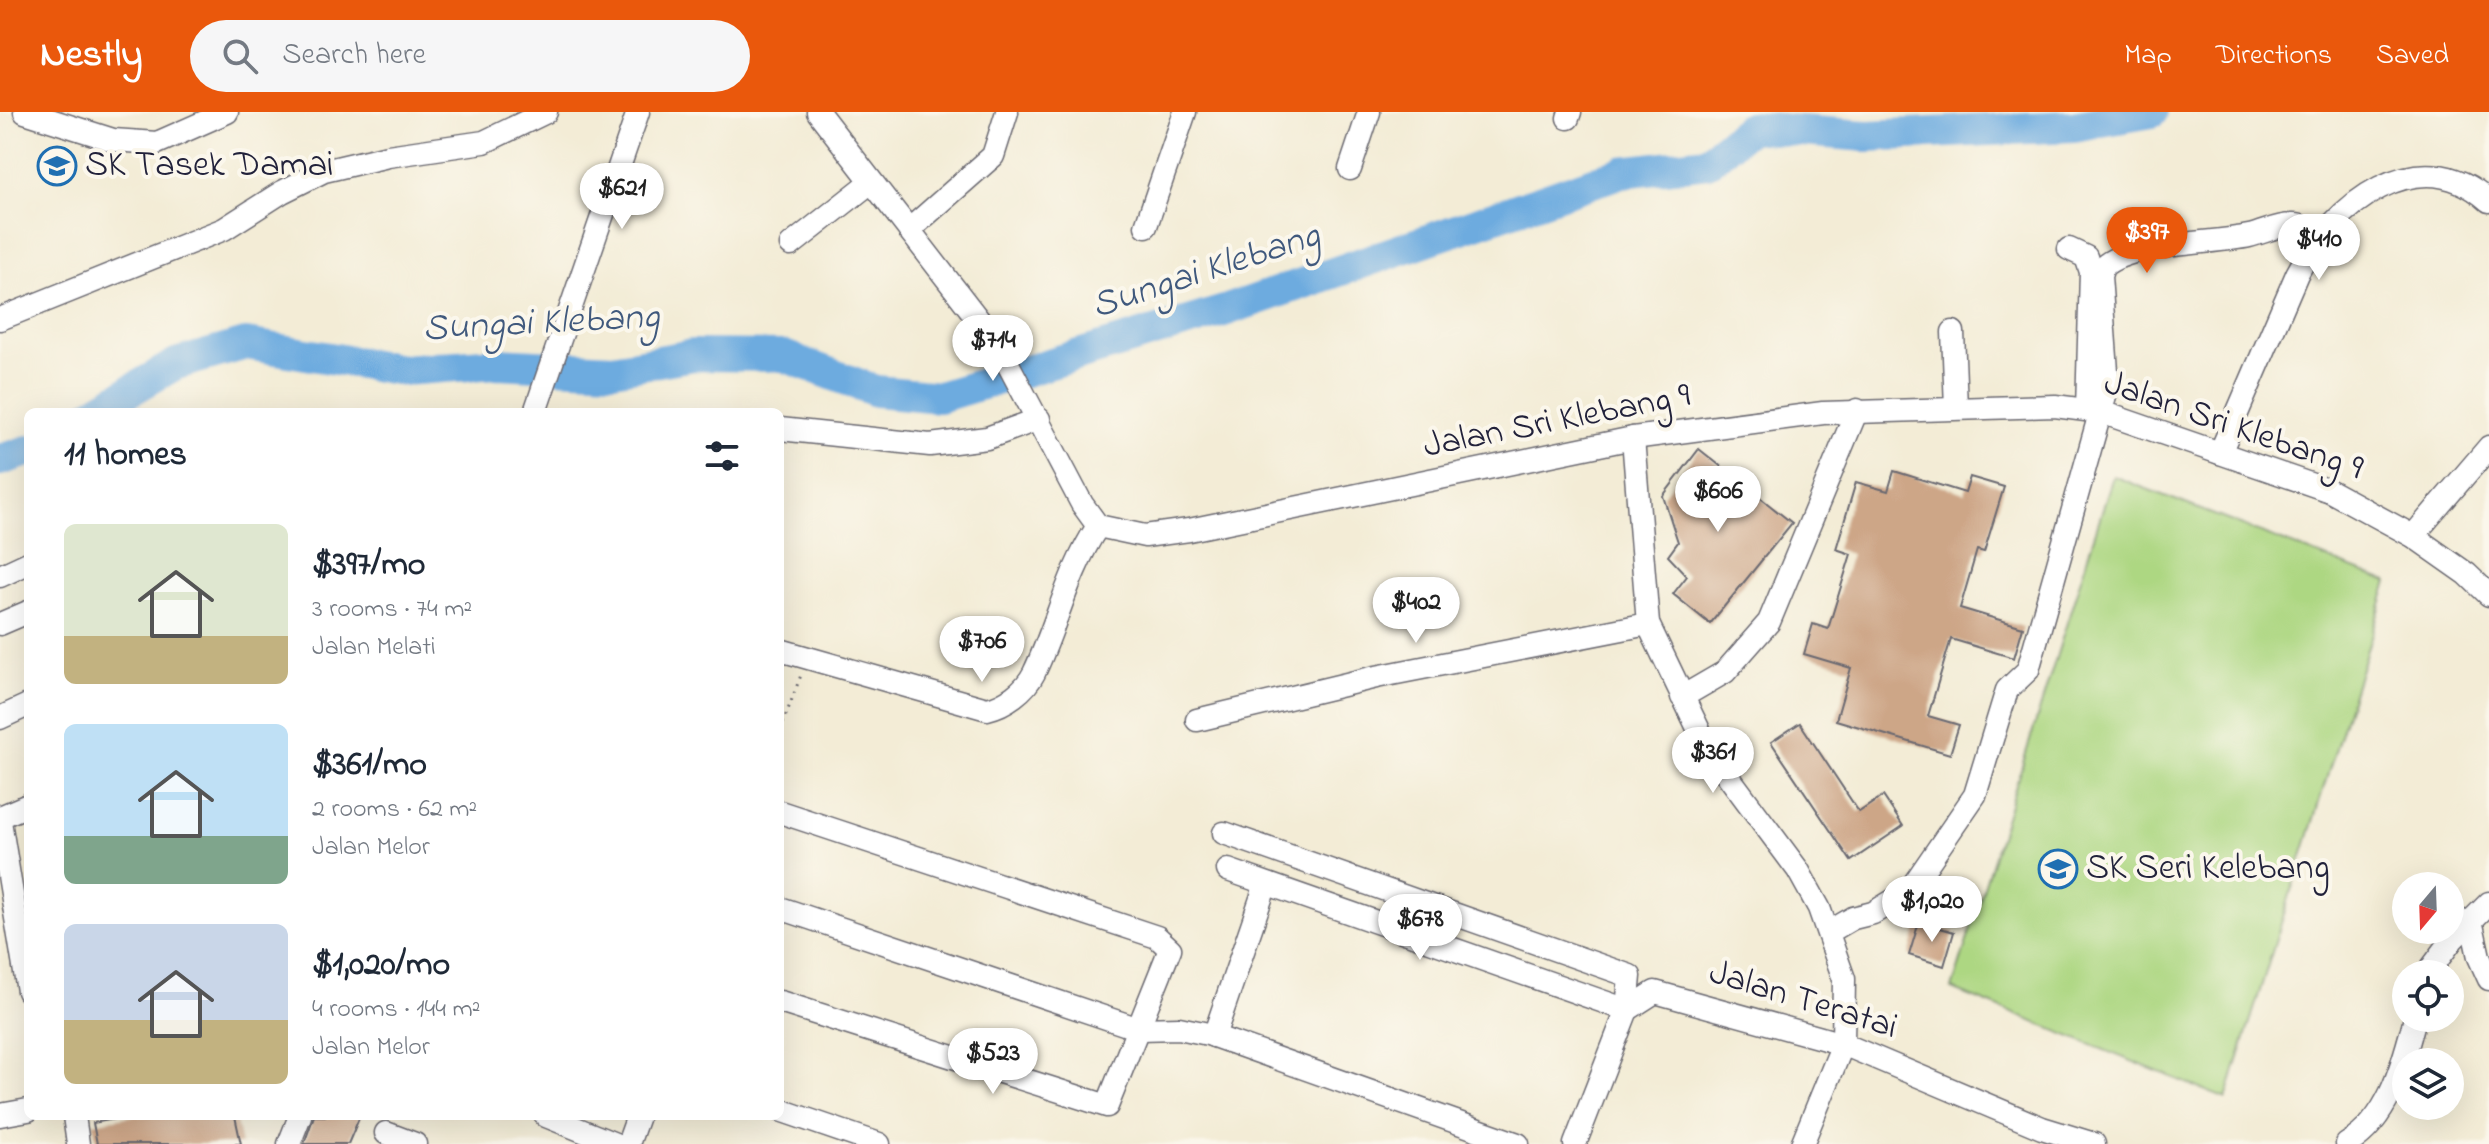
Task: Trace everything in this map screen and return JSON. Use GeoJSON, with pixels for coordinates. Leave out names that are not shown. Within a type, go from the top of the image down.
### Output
{"type":"FeatureCollection","features":[{"type":"Feature","properties":{"kind":"street"},"geometry":{"type":"LineString","coordinates":[[25,112],[113,140],[157,143],[227,112]]}},
{"type":"Feature","properties":{"kind":"street"},"geometry":{"type":"LineString","coordinates":[[0,319],[224,229],[282,192],[324,171],[388,156],[484,142],[546,112]]}},
{"type":"Feature","properties":{"kind":"street"},"geometry":{"type":"LineString","coordinates":[[537,408],[638,112]]}},
{"type":"Feature","properties":{"kind":"street"},"geometry":{"type":"LineString","coordinates":[[784,651],[987,709],[999,706],[1016,694],[1033,675],[1075,566],[1098,526],[1082,504],[998,345],[818,112]]}},
{"type":"Feature","properties":{"kind":"street"},"geometry":{"type":"LineString","coordinates":[[909,230],[993,156],[1007,112]]}},
{"type":"Feature","properties":{"kind":"street"},"geometry":{"type":"LineString","coordinates":[[1146,226],[1185,112]]}},
{"type":"Feature","properties":{"kind":"street"},"geometry":{"type":"LineString","coordinates":[[1350,169],[1369,112]]}},
{"type":"Feature","properties":{"kind":"street"},"geometry":{"type":"LineString","coordinates":[[2220,453],[2297,274],[2318,238],[2358,201],[2378,189],[2412,176],[2455,179],[2489,201]]}},
{"type":"Feature","properties":{"kind":"street"},"geometry":{"type":"LineString","coordinates":[[791,245],[871,182]]}},
{"type":"Feature","properties":{"kind":"street"},"geometry":{"type":"LineString","coordinates":[[1829,932],[1904,896],[1975,795],[2007,690],[2030,665],[2094,411],[2109,377],[2100,276],[2106,263],[2194,241],[2249,236],[2283,225],[2301,226],[2318,238]]}},
{"type":"Feature","properties":{"kind":"street"},"geometry":{"type":"LineString","coordinates":[[2069,249],[2086,257],[2091,272],[2094,411]]}},
{"type":"Feature","properties":{"kind":"street"},"geometry":{"type":"LineString","coordinates":[[1953,332],[1956,408]]}},
{"type":"Feature","properties":{"kind":"street","name":"Jalan Sri Klebang 9"},"geometry":{"type":"LineString","coordinates":[[1098,526],[1145,536],[1189,530],[1633,438],[1857,410],[1956,408],[2094,411],[2330,491],[2413,536],[2467,574],[2489,595]]}},
{"type":"Feature","properties":{"kind":"street"},"geometry":{"type":"LineString","coordinates":[[1682,697],[1725,672],[1769,622],[1857,410]]}},
{"type":"Feature","properties":{"kind":"street"},"geometry":{"type":"LineString","coordinates":[[784,429],[930,445],[987,438],[1039,419]]}},
{"type":"Feature","properties":{"kind":"street"},"geometry":{"type":"LineString","coordinates":[[1633,438],[1648,624],[1708,749],[1798,870],[1829,932],[1844,979],[1843,1044],[1802,1144]]}},
{"type":"Feature","properties":{"kind":"street"},"geometry":{"type":"LineString","coordinates":[[2413,536],[2489,447]]}},
{"type":"Feature","properties":{"kind":"street"},"geometry":{"type":"LineString","coordinates":[[0,576],[24,565]]}},
{"type":"Feature","properties":{"kind":"street"},"geometry":{"type":"LineString","coordinates":[[0,624],[24,614]]}},
{"type":"Feature","properties":{"kind":"street"},"geometry":{"type":"LineString","coordinates":[[1197,720],[1376,677],[1648,624]]}},
{"type":"Feature","properties":{"kind":"street"},"geometry":{"type":"LineString","coordinates":[[0,718],[24,707]]}},
{"type":"Feature","properties":{"kind":"street"},"geometry":{"type":"LineString","coordinates":[[24,807],[0,819],[24,966]]}},
{"type":"Feature","properties":{"kind":"street"},"geometry":{"type":"LineString","coordinates":[[784,813],[1157,937],[1170,949],[1170,956],[1112,1101],[1101,1107],[784,1003]]}},
{"type":"Feature","properties":{"kind":"street"},"geometry":{"type":"LineString","coordinates":[[1224,833],[1630,976],[1627,1010],[1575,1144]]}},
{"type":"Feature","properties":{"kind":"street"},"geometry":{"type":"LineString","coordinates":[[1228,870],[1627,1010]]}},
{"type":"Feature","properties":{"kind":"street"},"geometry":{"type":"LineString","coordinates":[[1214,1036],[1266,884]]}},
{"type":"Feature","properties":{"kind":"street"},"geometry":{"type":"LineString","coordinates":[[2438,960],[2489,903]]}},
{"type":"Feature","properties":{"kind":"street"},"geometry":{"type":"LineString","coordinates":[[784,909],[1139,1029],[1179,1028],[1214,1036],[1518,1144]]}},
{"type":"Feature","properties":{"kind":"street"},"geometry":{"type":"LineString","coordinates":[[2471,920],[2479,957],[2489,979]]}},
{"type":"Feature","properties":{"kind":"street","name":"Jalan Teratai"},"geometry":{"type":"LineString","coordinates":[[1627,1010],[1655,992],[1843,1044],[2042,1128],[2094,1144]]}},
{"type":"Feature","properties":{"kind":"street"},"geometry":{"type":"LineString","coordinates":[[2347,1144],[2367,1133],[2399,1075],[2411,1032]]}},
{"type":"Feature","properties":{"kind":"street"},"geometry":{"type":"LineString","coordinates":[[0,1115],[24,1111]]}},
{"type":"Feature","properties":{"kind":"street"},"geometry":{"type":"LineString","coordinates":[[784,1111],[879,1144]]}},
{"type":"Feature","properties":{"kind":"street"},"geometry":{"type":"LineString","coordinates":[[75,1120],[78,1144]]}},
{"type":"Feature","properties":{"kind":"street"},"geometry":{"type":"LineString","coordinates":[[289,1144],[298,1120]]}},
{"type":"Feature","properties":{"kind":"street"},"geometry":{"type":"LineString","coordinates":[[556,1120],[615,1144]]}},
{"type":"Feature","properties":{"kind":"street"},"geometry":{"type":"LineString","coordinates":[[628,1144],[637,1120]]}},
{"type":"Feature","properties":{"kind":"street"},"geometry":{"type":"LineString","coordinates":[[387,1131],[415,1144]]}},
{"type":"Feature","properties":{"kind":"path"},"geometry":{"type":"LineString","coordinates":[[784,720],[807,658]]}},
{"type":"Feature","properties":{"kind":"green space"},"geometry":{"type":"Polygon","coordinates":[[[2113,476],[2388,582],[2226,1099],[1952,989],[2113,476]]]}},
{"type":"Feature","properties":{"kind":"building"},"geometry":{"type":"Polygon","coordinates":[[[1699,449],[1792,523],[1710,624],[1673,594],[1687,576],[1668,556],[1678,542],[1663,496],[1699,449]]]}},
{"type":"Feature","properties":{"kind":"building"},"geometry":{"type":"Polygon","coordinates":[[[1894,471],[1965,493],[1970,477],[2004,487],[1984,552],[1977,550],[1960,608],[2023,627],[2014,658],[1951,639],[1928,716],[1959,725],[1950,754],[1836,720],[1851,668],[1804,654],[1813,624],[1828,629],[1851,554],[1836,549],[1856,482],[1888,491],[1894,471]]]}},
{"type":"Feature","properties":{"kind":"building"},"geometry":{"type":"Polygon","coordinates":[[[1800,723],[1859,812],[1883,796],[1903,826],[1851,861],[1771,742],[1800,723]]]}},
{"type":"Feature","properties":{"kind":"building"},"geometry":{"type":"Polygon","coordinates":[[[1919,922],[1954,932],[1944,966],[1909,955],[1919,922]]]}},
{"type":"Feature","properties":{"kind":"building"},"geometry":{"type":"Polygon","coordinates":[[[109,1120],[236,1120],[241,1144],[97,1144],[93,1123],[109,1120]]]}},
{"type":"Feature","properties":{"kind":"building"},"geometry":{"type":"Polygon","coordinates":[[[313,1120],[358,1120],[348,1144],[304,1144],[313,1120]]]}},
{"type":"Feature","properties":{"kind":"waterway","name":"Sungai Klebang"},"geometry":{"type":"LineString","coordinates":[[101,408],[176,364],[246,344],[402,370],[497,363],[613,369],[693,355],[784,356],[876,391],[939,397],[1224,311],[1622,172],[1707,162],[1750,127],[1867,136],[2073,126],[2152,112]]}},
{"type":"Feature","properties":{"kind":"waterway","name":"Sungai Klebang"},"geometry":{"type":"LineString","coordinates":[[0,460],[24,452]]}},
{"type":"Feature","properties":{"kind":"place","name":"SK Tasek Damai"},"geometry":{"type":"Point","coordinates":[57,166]}},
{"type":"Feature","properties":{"kind":"place","name":"SK Seri Kelebang"},"geometry":{"type":"Point","coordinates":[2058,869]}}]}
